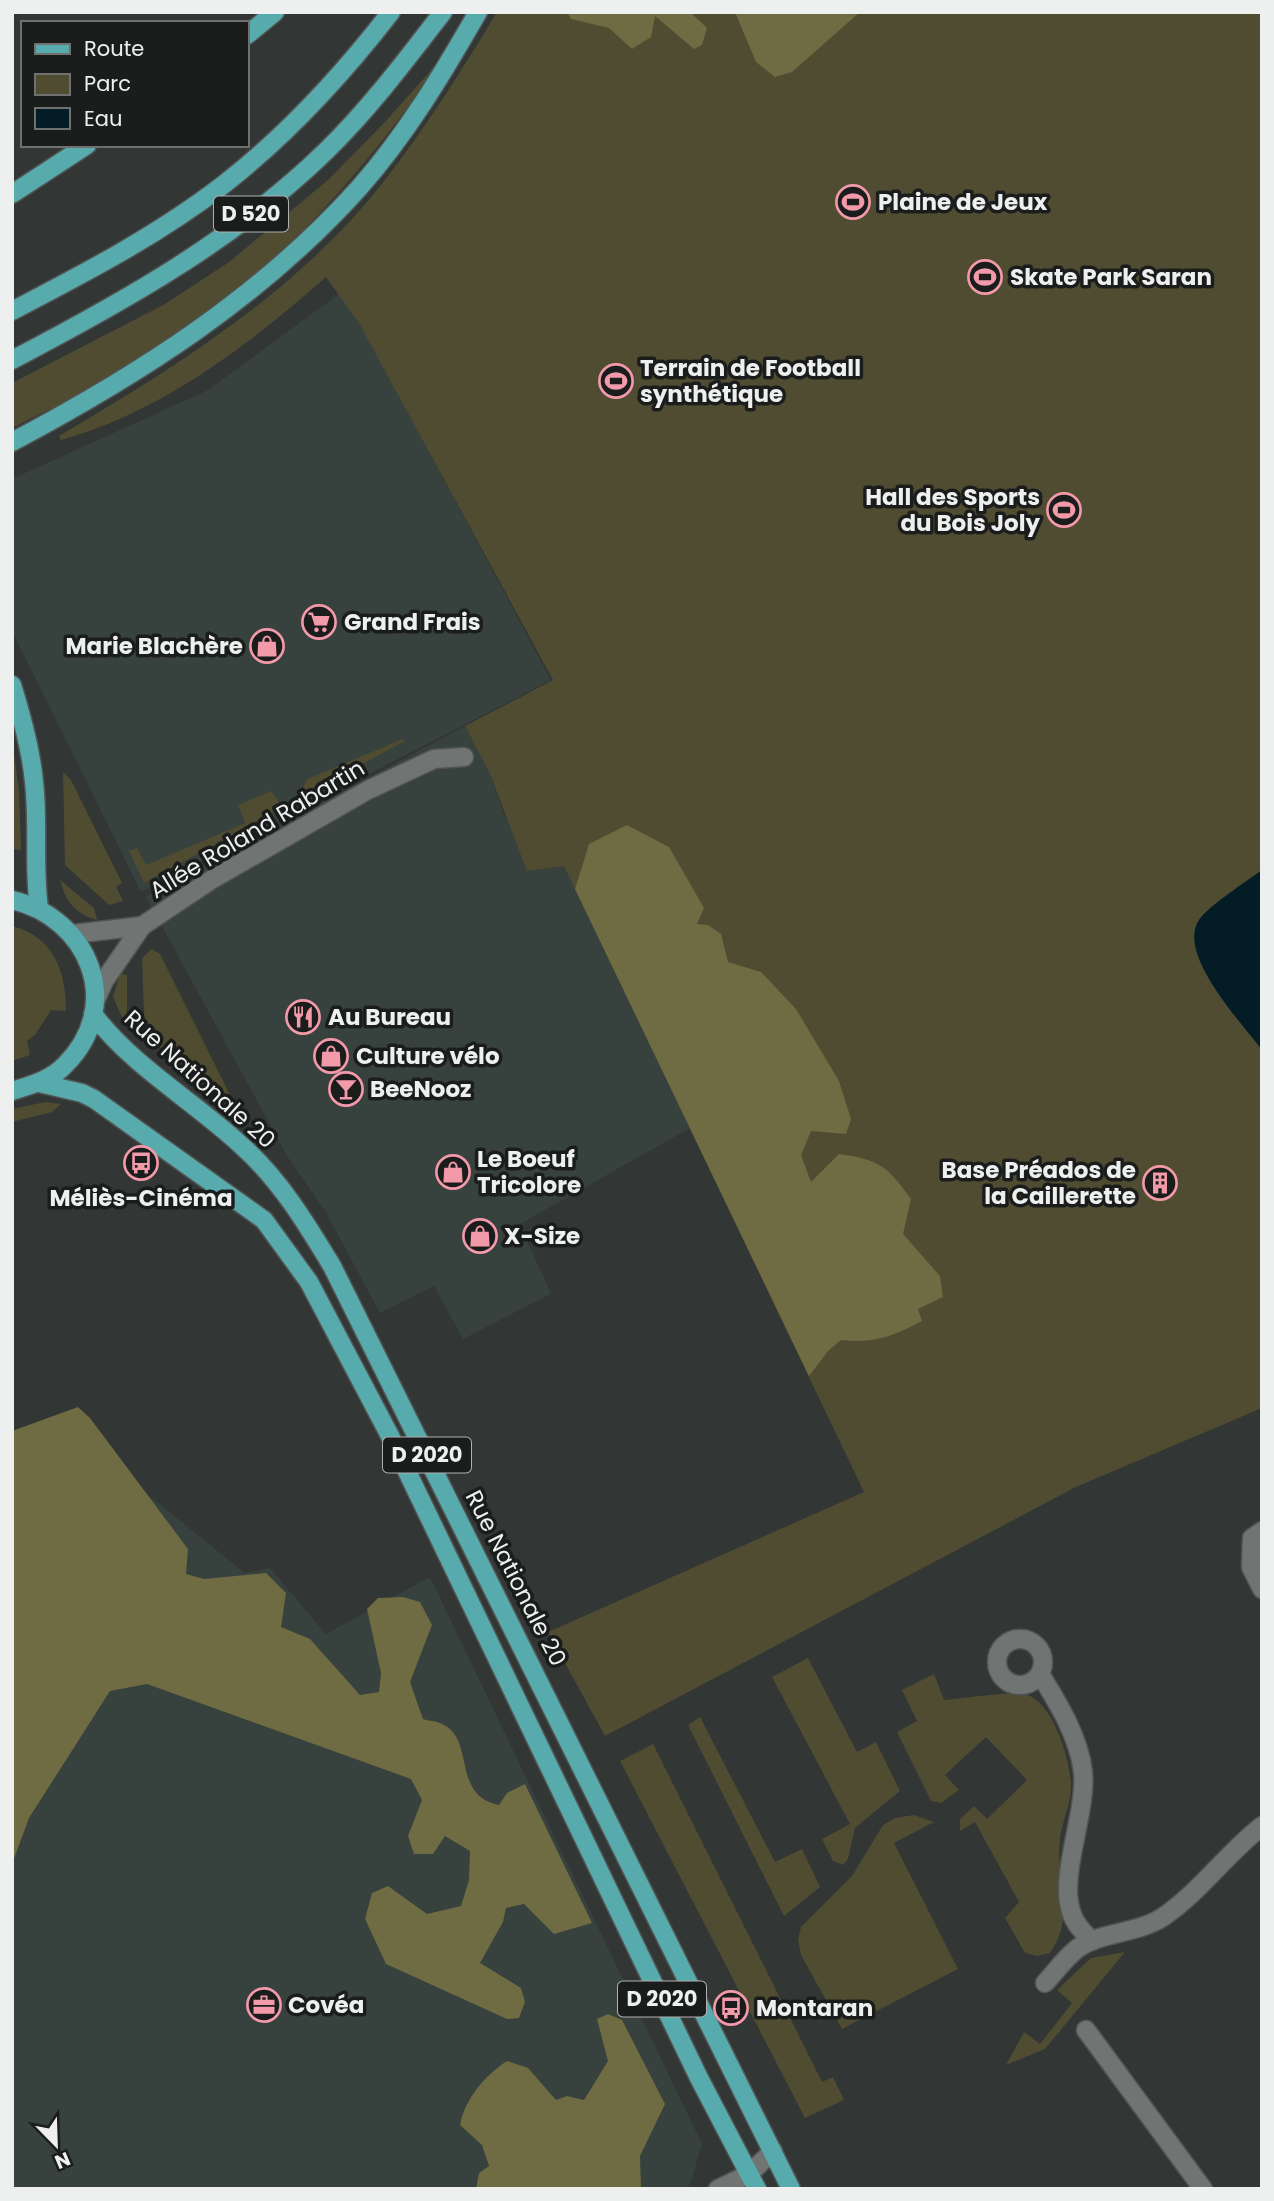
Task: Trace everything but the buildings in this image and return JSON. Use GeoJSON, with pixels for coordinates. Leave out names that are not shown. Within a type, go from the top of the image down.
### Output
{"type":"FeatureCollection","features":[{"type":"Feature","properties":{"kind":"main road"},"geometry":{"type":"LineString","coordinates":[[248,34],[275,12]]}},
{"type":"Feature","properties":{"kind":"main road","name":"D 520"},"geometry":{"type":"LineString","coordinates":[[12,311],[122,253],[224,184],[356,57],[391,12]]}},
{"type":"Feature","properties":{"kind":"main road","name":"D 520"},"geometry":{"type":"LineString","coordinates":[[12,360],[176,268],[247,217],[326,151],[390,80],[443,12]]}},
{"type":"Feature","properties":{"kind":"main road"},"geometry":{"type":"LineString","coordinates":[[12,442],[120,383],[205,328],[304,246],[360,187],[416,115],[478,12]]}},
{"type":"Feature","properties":{"kind":"main road"},"geometry":{"type":"LineString","coordinates":[[12,194],[84,147]]}},
{"type":"Feature","properties":{"kind":"main road"},"geometry":{"type":"LineString","coordinates":[[12,685],[29,746],[34,783],[35,883],[39,908]]}},
{"type":"Feature","properties":{"kind":"main road","name":"Rue Nationale 20"},"geometry":{"type":"LineString","coordinates":[[12,900],[39,908],[58,919],[73,934],[86,954],[93,977],[94,1008],[83,1042],[64,1066],[39,1083],[12,1091]]}},
{"type":"Feature","properties":{"kind":"main road","name":"Rue Nationale 20"},"geometry":{"type":"LineString","coordinates":[[94,1008],[132,1055],[243,1147],[282,1189],[332,1266],[792,2189]]}},
{"type":"Feature","properties":{"kind":"main road","name":"D 2020"},"geometry":{"type":"LineString","coordinates":[[39,1083],[94,1099],[264,1220],[292,1255],[390,1436],[699,2078],[753,2182]]}},
{"type":"Feature","properties":{"kind":"street","name":"Allée Roland Rabartin"},"geometry":{"type":"LineString","coordinates":[[73,934],[142,926],[211,880],[398,775],[434,759],[464,757]]}},
{"type":"Feature","properties":{"kind":"street"},"geometry":{"type":"LineString","coordinates":[[94,1008],[104,981],[142,926]]}},
{"type":"Feature","properties":{"kind":"street"},"geometry":{"type":"LineString","coordinates":[[1262,1531],[1252,1538],[1251,1567],[1262,1589]]}},
{"type":"Feature","properties":{"kind":"street"},"geometry":{"type":"LineString","coordinates":[[1040,1674],[1062,1710],[1083,1770],[1083,1797],[1070,1871],[1070,1909],[1078,1926],[1092,1941]]}},
{"type":"Feature","properties":{"kind":"street"},"geometry":{"type":"LineString","coordinates":[[1045,1983],[1077,1949],[1092,1941],[1142,1929],[1165,1915],[1234,1847],[1262,1826]]}},
{"type":"Feature","properties":{"kind":"street"},"geometry":{"type":"LineString","coordinates":[[1086,2030],[1203,2189]]}},
{"type":"Feature","properties":{"kind":"street"},"geometry":{"type":"LineString","coordinates":[[718,2189],[753,2182],[774,2151]]}},
{"type":"Feature","properties":{"kind":"shaded area"},"geometry":{"type":"Polygon","coordinates":[[[567,12],[690,12],[707,28],[702,45],[694,49],[655,16],[651,37],[632,49],[609,28],[571,19],[567,12]]]}},
{"type":"Feature","properties":{"kind":"shaded area"},"geometry":{"type":"Polygon","coordinates":[[[735,12],[860,12],[792,72],[775,77],[756,62],[735,12]]]}},
{"type":"Feature","properties":{"kind":"shaded area"},"geometry":{"type":"Polygon","coordinates":[[[343,291],[551,680],[141,892],[12,631],[12,479],[208,390],[343,291]]]}},
{"type":"Feature","properties":{"kind":"shaded area"},"geometry":{"type":"Polygon","coordinates":[[[465,726],[490,774],[504,816],[564,865],[690,1128],[520,1224],[551,1294],[463,1339],[434,1286],[380,1313],[325,1211],[287,1156],[146,897],[465,726]]]}},
{"type":"Feature","properties":{"kind":"shaded area"},"geometry":{"type":"Polygon","coordinates":[[[627,825],[669,847],[704,908],[697,924],[708,925],[721,934],[728,962],[761,972],[796,1009],[839,1081],[851,1119],[846,1134],[811,1131],[801,1155],[811,1182],[839,1154],[865,1159],[882,1166],[911,1199],[903,1234],[940,1276],[943,1297],[918,1309],[922,1321],[883,1338],[841,1340],[828,1351],[809,1376],[575,889],[589,844],[627,825]]]}},
{"type":"Feature","properties":{"kind":"shaded area"},"geometry":{"type":"Polygon","coordinates":[[[78,1407],[90,1418],[188,1549],[186,1574],[204,1579],[266,1573],[286,1593],[281,1627],[310,1639],[360,1695],[379,1692],[381,1673],[367,1609],[378,1598],[403,1597],[420,1602],[432,1625],[410,1682],[423,1719],[442,1724],[453,1733],[459,1743],[469,1780],[484,1800],[499,1805],[507,1793],[525,1784],[592,1923],[554,1934],[524,1904],[506,1908],[503,1922],[480,1963],[521,1988],[525,2002],[519,2018],[507,2019],[386,1964],[365,1919],[372,1893],[388,1886],[427,1914],[461,1906],[469,1880],[470,1851],[445,1836],[433,1854],[414,1854],[408,1836],[422,1800],[411,1779],[147,1684],[110,1691],[29,1818],[12,1864],[12,1431],[78,1407]]]}},
{"type":"Feature","properties":{"kind":"shaded area"},"geometry":{"type":"Polygon","coordinates":[[[105,1460],[245,1573],[270,1568],[326,1634],[430,1577],[702,2144],[690,2185],[683,2189],[12,2189],[12,1498],[105,1460]]]}},
{"type":"Feature","properties":{"kind":"shaded area"},"geometry":{"type":"Polygon","coordinates":[[[608,2014],[622,2020],[665,2104],[640,2156],[641,2189],[476,2189],[479,2173],[489,2166],[482,2145],[460,2125],[466,2106],[477,2088],[507,2061],[528,2068],[556,2100],[567,2096],[584,2100],[608,2061],[597,2019],[608,2014]]]}},
{"type":"Feature","properties":{"kind":"green space"},"geometry":{"type":"Polygon","coordinates":[[[497,12],[1262,12],[1262,1408],[1076,1487],[605,1736],[548,1632],[864,1492],[564,866],[527,871],[490,774],[465,726],[553,680],[359,323],[326,277],[235,351],[169,394],[98,428],[61,440],[59,436],[190,355],[272,294],[311,260],[347,224],[397,164],[442,100],[497,12]]]}},
{"type":"Feature","properties":{"kind":"green space"},"geometry":{"type":"Polygon","coordinates":[[[442,58],[411,103],[342,189],[264,268],[222,304],[131,367],[12,428],[12,383],[165,304],[229,262],[328,180],[442,58]]]}},
{"type":"Feature","properties":{"kind":"green space"},"geometry":{"type":"Polygon","coordinates":[[[12,737],[19,791],[21,850],[12,849],[12,737]]]}},
{"type":"Feature","properties":{"kind":"green space"},"geometry":{"type":"Polygon","coordinates":[[[403,739],[405,741],[307,794],[303,787],[307,779],[403,739]]]}},
{"type":"Feature","properties":{"kind":"green space"},"geometry":{"type":"Polygon","coordinates":[[[63,772],[71,780],[122,883],[116,887],[123,901],[109,905],[65,865],[63,772]]]}},
{"type":"Feature","properties":{"kind":"green space"},"geometry":{"type":"Polygon","coordinates":[[[271,791],[283,807],[144,883],[129,851],[137,848],[146,865],[245,823],[238,805],[271,791]]]}},
{"type":"Feature","properties":{"kind":"green space"},"geometry":{"type":"Polygon","coordinates":[[[60,880],[94,908],[97,920],[72,906],[60,880]]]}},
{"type":"Feature","properties":{"kind":"green space"},"geometry":{"type":"Polygon","coordinates":[[[12,926],[38,938],[55,958],[63,982],[66,1011],[51,1010],[35,1035],[27,1041],[30,1055],[12,1061],[12,926]]]}},
{"type":"Feature","properties":{"kind":"green space"},"geometry":{"type":"Polygon","coordinates":[[[152,949],[160,954],[230,1095],[228,1101],[145,1035],[142,958],[152,949]]]}},
{"type":"Feature","properties":{"kind":"green space"},"geometry":{"type":"Polygon","coordinates":[[[120,974],[127,975],[127,1028],[113,997],[120,974]]]}},
{"type":"Feature","properties":{"kind":"green space"},"geometry":{"type":"Polygon","coordinates":[[[45,1102],[61,1104],[52,1112],[12,1122],[12,1109],[45,1102]]]}},
{"type":"Feature","properties":{"kind":"green space"},"geometry":{"type":"Polygon","coordinates":[[[808,1658],[857,1752],[876,1742],[900,1791],[855,1828],[848,1859],[843,1865],[833,1861],[822,1839],[850,1824],[772,1677],[808,1658]]]}},
{"type":"Feature","properties":{"kind":"green space"},"geometry":{"type":"Polygon","coordinates":[[[934,1674],[944,1700],[1025,1694],[1044,1708],[1058,1733],[1068,1762],[1071,1786],[1059,1855],[1064,1911],[1058,1938],[1050,1953],[1037,1956],[1025,1953],[1005,1918],[1019,1902],[975,1822],[960,1831],[960,1819],[974,1806],[987,1819],[1027,1780],[986,1737],[945,1775],[959,1790],[941,1803],[931,1801],[897,1732],[917,1721],[902,1690],[934,1674]]]}},
{"type":"Feature","properties":{"kind":"green space"},"geometry":{"type":"Polygon","coordinates":[[[700,1717],[775,1862],[802,1849],[820,1887],[784,1916],[688,1725],[700,1717]]]}},
{"type":"Feature","properties":{"kind":"green space"},"geometry":{"type":"Polygon","coordinates":[[[653,1744],[822,2082],[833,2077],[844,2100],[805,2118],[620,1761],[653,1744]]]}},
{"type":"Feature","properties":{"kind":"green space"},"geometry":{"type":"Polygon","coordinates":[[[914,1815],[934,1822],[894,1843],[958,1969],[842,2029],[801,1955],[798,1940],[801,1927],[852,1876],[883,1825],[895,1818],[914,1815]]]}},
{"type":"Feature","properties":{"kind":"green space"},"geometry":{"type":"Polygon","coordinates":[[[1125,1952],[1045,2049],[1006,2065],[1024,2032],[1040,2044],[1072,2003],[1057,1990],[1091,1958],[1125,1952]]]}},
{"type":"Feature","properties":{"kind":"water"},"geometry":{"type":"Polygon","coordinates":[[[1262,870],[1262,1050],[1214,988],[1196,951],[1194,934],[1204,914],[1262,870]]]}},
{"type":"Feature","properties":{"kind":"place","name":"Plaine de Jeux"},"geometry":{"type":"Point","coordinates":[853,202]}},
{"type":"Feature","properties":{"kind":"place","name":"Skate Park Saran"},"geometry":{"type":"Point","coordinates":[985,277]}},
{"type":"Feature","properties":{"kind":"place","name":"Terrain de Football synthétique"},"geometry":{"type":"Point","coordinates":[616,381]}},
{"type":"Feature","properties":{"kind":"place","name":"Hall des Sports du Bois Joly"},"geometry":{"type":"Point","coordinates":[1064,510]}},
{"type":"Feature","properties":{"kind":"place","name":"Grand Frais"},"geometry":{"type":"Point","coordinates":[319,622]}},
{"type":"Feature","properties":{"kind":"place","name":"Marie Blachère"},"geometry":{"type":"Point","coordinates":[267,646]}},
{"type":"Feature","properties":{"kind":"place","name":"Au Bureau"},"geometry":{"type":"Point","coordinates":[303,1017]}},
{"type":"Feature","properties":{"kind":"place","name":"Culture vélo"},"geometry":{"type":"Point","coordinates":[331,1056]}},
{"type":"Feature","properties":{"kind":"place","name":"BeeNooz"},"geometry":{"type":"Point","coordinates":[346,1089]}},
{"type":"Feature","properties":{"kind":"place","name":"Méliès-Cinéma"},"geometry":{"type":"Point","coordinates":[141,1163]}},
{"type":"Feature","properties":{"kind":"place","name":"Le Boeuf Tricolore"},"geometry":{"type":"Point","coordinates":[453,1172]}},
{"type":"Feature","properties":{"kind":"place","name":"Base Préados de la Caillerette"},"geometry":{"type":"Point","coordinates":[1160,1183]}},
{"type":"Feature","properties":{"kind":"place","name":"X-Size"},"geometry":{"type":"Point","coordinates":[480,1236]}},
{"type":"Feature","properties":{"kind":"place","name":"Covéa"},"geometry":{"type":"Point","coordinates":[264,2005]}},
{"type":"Feature","properties":{"kind":"place","name":"Montaran"},"geometry":{"type":"Point","coordinates":[731,2008]}}]}
